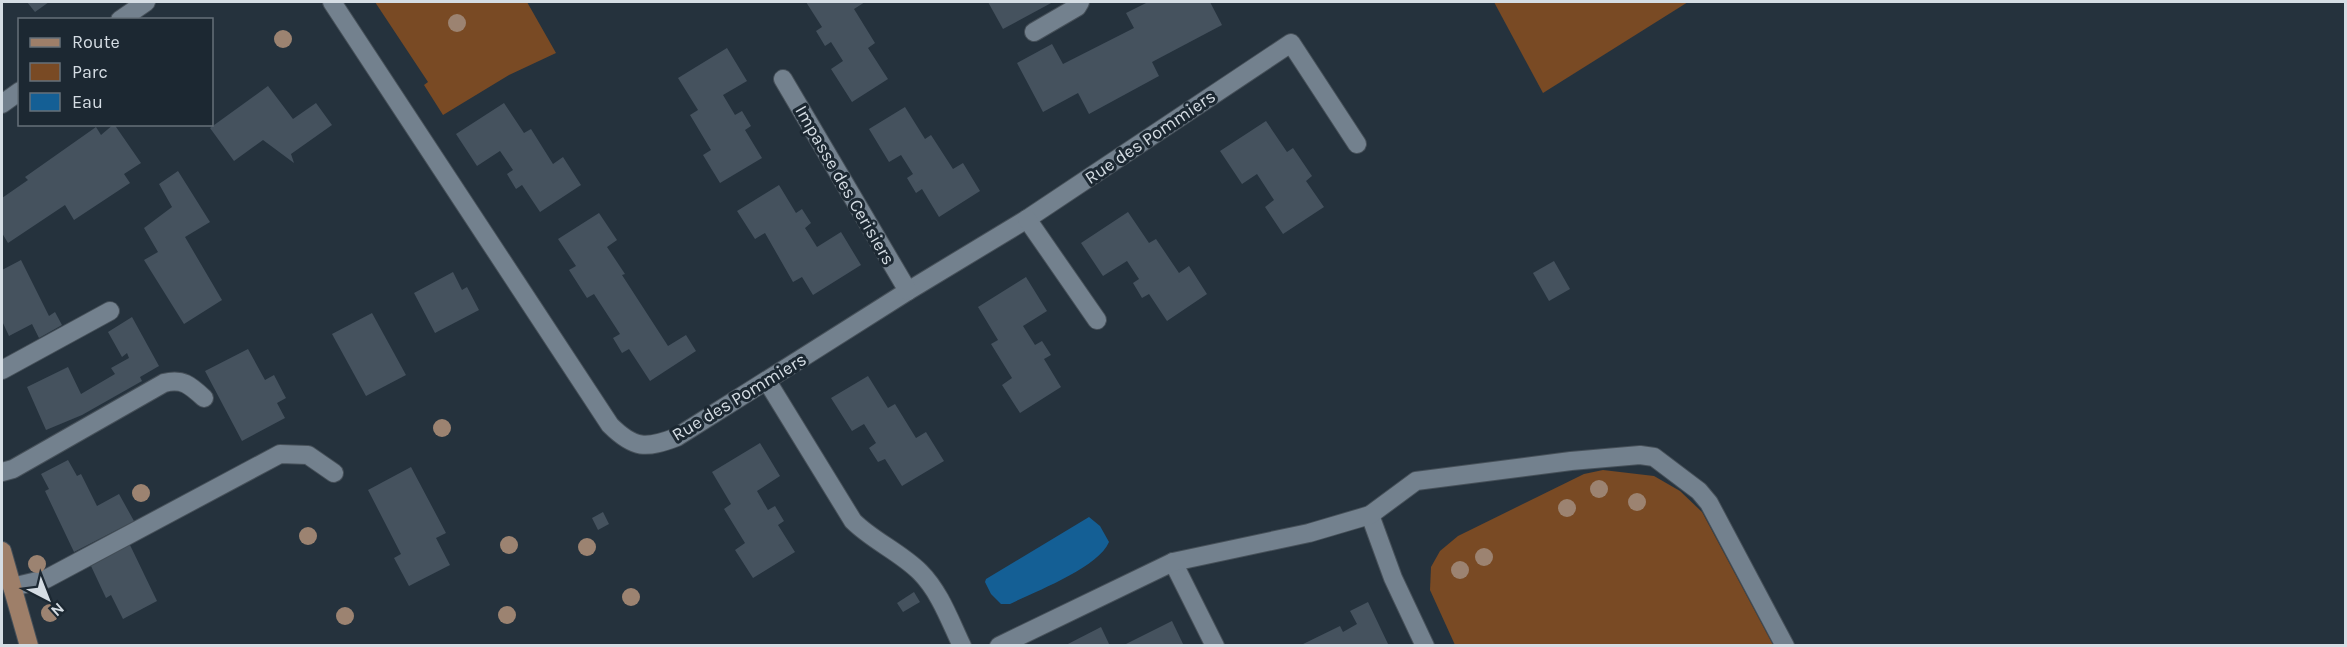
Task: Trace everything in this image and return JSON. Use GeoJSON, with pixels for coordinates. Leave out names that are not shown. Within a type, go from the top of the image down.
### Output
{"type":"FeatureCollection","features":[{"type":"Feature","properties":{"kind":"main road"},"geometry":{"type":"LineString","coordinates":[[2,551],[29,645]]}},
{"type":"Feature","properties":{"kind":"street"},"geometry":{"type":"LineString","coordinates":[[123,18],[146,2]]}},
{"type":"Feature","properties":{"kind":"street","name":"Rue des Pommiers"},"geometry":{"type":"LineString","coordinates":[[332,2],[610,425],[624,439],[640,445],[659,444],[677,437],[1027,219],[1291,43],[1357,144]]}},
{"type":"Feature","properties":{"kind":"street"},"geometry":{"type":"LineString","coordinates":[[1034,32],[1077,7],[1080,2]]}},
{"type":"Feature","properties":{"kind":"street","name":"Impasse des Cerisiers"},"geometry":{"type":"LineString","coordinates":[[783,79],[908,291]]}},
{"type":"Feature","properties":{"kind":"street"},"geometry":{"type":"LineString","coordinates":[[2,104],[18,92]]}},
{"type":"Feature","properties":{"kind":"street"},"geometry":{"type":"LineString","coordinates":[[1027,219],[1097,320]]}},
{"type":"Feature","properties":{"kind":"street"},"geometry":{"type":"LineString","coordinates":[[2,370],[110,310]]}},
{"type":"Feature","properties":{"kind":"street"},"geometry":{"type":"LineString","coordinates":[[2,472],[13,469],[164,383],[174,380],[183,381],[204,398]]}},
{"type":"Feature","properties":{"kind":"street"},"geometry":{"type":"LineString","coordinates":[[767,381],[853,521],[866,534],[894,550],[921,572],[938,595],[962,645]]}},
{"type":"Feature","properties":{"kind":"street"},"geometry":{"type":"LineString","coordinates":[[12,587],[46,579],[280,454],[308,455],[334,473]]}},
{"type":"Feature","properties":{"kind":"street"},"geometry":{"type":"LineString","coordinates":[[999,645],[1173,562],[1309,533],[1370,515],[1416,481],[1571,461],[1640,455],[1654,458],[1699,491],[1709,503],[1785,645]]}},
{"type":"Feature","properties":{"kind":"street"},"geometry":{"type":"LineString","coordinates":[[1370,515],[1393,578],[1425,645]]}},
{"type":"Feature","properties":{"kind":"street"},"geometry":{"type":"LineString","coordinates":[[1173,562],[1215,645]]}},
{"type":"Feature","properties":{"kind":"green space"},"geometry":{"type":"Polygon","coordinates":[[[375,2],[527,2],[556,53],[509,75],[443,115],[424,85],[428,82],[375,2]]]}},
{"type":"Feature","properties":{"kind":"green space"},"geometry":{"type":"Polygon","coordinates":[[[1494,2],[1688,2],[1543,93],[1494,2]]]}},
{"type":"Feature","properties":{"kind":"green space"},"geometry":{"type":"Polygon","coordinates":[[[1603,470],[1654,476],[1680,491],[1702,512],[1773,645],[1455,645],[1430,590],[1431,567],[1440,551],[1458,536],[1584,474],[1603,470]]]}},
{"type":"Feature","properties":{"kind":"water"},"geometry":{"type":"Polygon","coordinates":[[[1089,517],[1100,526],[1109,542],[1103,552],[1093,561],[1065,578],[1010,604],[1001,604],[991,594],[985,582],[986,579],[1089,517]]]}},
{"type":"Feature","properties":{"kind":"building"},"geometry":{"type":"Polygon","coordinates":[[[27,2],[49,2],[35,12],[27,2]]]}},
{"type":"Feature","properties":{"kind":"building"},"geometry":{"type":"Polygon","coordinates":[[[806,2],[865,2],[854,9],[875,43],[868,48],[888,79],[852,102],[831,69],[843,61],[831,42],[825,46],[816,31],[822,27],[806,2]]]}},
{"type":"Feature","properties":{"kind":"building"},"geometry":{"type":"Polygon","coordinates":[[[988,2],[1053,2],[1003,29],[988,2]]]}},
{"type":"Feature","properties":{"kind":"building"},"geometry":{"type":"Polygon","coordinates":[[[1148,2],[1210,2],[1222,25],[1152,62],[1159,76],[1089,114],[1078,93],[1043,112],[1017,63],[1052,44],[1063,64],[1134,28],[1126,13],[1148,2]]]}},
{"type":"Feature","properties":{"kind":"building"},"geometry":{"type":"Polygon","coordinates":[[[727,48],[747,81],[723,95],[735,115],[742,111],[751,126],[745,130],[762,158],[720,183],[703,155],[711,150],[690,115],[698,110],[678,78],[727,48]]]}},
{"type":"Feature","properties":{"kind":"building"},"geometry":{"type":"Polygon","coordinates":[[[268,86],[293,119],[316,103],[332,125],[291,154],[294,163],[263,140],[234,161],[210,128],[268,86]]]}},
{"type":"Feature","properties":{"kind":"building"},"geometry":{"type":"Polygon","coordinates":[[[504,103],[524,133],[531,129],[553,164],[563,157],[581,185],[540,212],[522,185],[516,189],[507,174],[513,170],[500,151],[477,166],[456,134],[504,103]]]}},
{"type":"Feature","properties":{"kind":"building"},"geometry":{"type":"Polygon","coordinates":[[[905,107],[925,139],[931,135],[953,169],[963,163],[980,191],[939,217],[922,189],[916,193],[907,178],[913,174],[901,155],[889,162],[869,129],[905,107]]]}},
{"type":"Feature","properties":{"kind":"building"},"geometry":{"type":"Polygon","coordinates":[[[1266,121],[1287,152],[1293,148],[1312,176],[1306,181],[1324,207],[1283,234],[1265,207],[1274,200],[1257,174],[1242,184],[1220,151],[1266,121]]]}},
{"type":"Feature","properties":{"kind":"building"},"geometry":{"type":"Polygon","coordinates":[[[112,126],[115,126],[141,163],[124,174],[130,183],[74,220],[65,205],[8,243],[2,233],[2,198],[28,180],[25,177],[96,127],[101,135],[112,126]]]}},
{"type":"Feature","properties":{"kind":"building"},"geometry":{"type":"Polygon","coordinates":[[[178,171],[210,222],[185,237],[222,300],[184,324],[144,260],[158,252],[144,228],[172,207],[159,184],[178,171]]]}},
{"type":"Feature","properties":{"kind":"building"},"geometry":{"type":"Polygon","coordinates":[[[779,185],[796,213],[802,209],[811,223],[805,228],[817,247],[841,232],[861,265],[813,295],[802,277],[793,282],[765,233],[755,239],[737,211],[779,185]]]}},
{"type":"Feature","properties":{"kind":"building"},"geometry":{"type":"Polygon","coordinates":[[[1128,212],[1149,243],[1156,239],[1179,273],[1189,266],[1207,294],[1167,321],[1149,294],[1142,298],[1133,283],[1139,279],[1127,261],[1103,276],[1081,243],[1128,212]]]}},
{"type":"Feature","properties":{"kind":"building"},"geometry":{"type":"Polygon","coordinates":[[[599,213],[617,240],[607,247],[625,274],[622,275],[668,346],[686,335],[696,351],[650,381],[629,349],[622,353],[613,338],[620,334],[594,294],[587,298],[569,270],[576,266],[558,239],[599,213]]]}},
{"type":"Feature","properties":{"kind":"building"},"geometry":{"type":"Polygon","coordinates":[[[21,260],[49,316],[55,312],[62,325],[39,338],[32,324],[9,336],[2,321],[2,270],[21,260]]]}},
{"type":"Feature","properties":{"kind":"building"},"geometry":{"type":"Polygon","coordinates":[[[1554,261],[1570,289],[1549,301],[1533,273],[1554,261]]]}},
{"type":"Feature","properties":{"kind":"building"},"geometry":{"type":"Polygon","coordinates":[[[453,272],[462,290],[467,287],[479,310],[435,333],[414,293],[453,272]]]}},
{"type":"Feature","properties":{"kind":"building"},"geometry":{"type":"Polygon","coordinates":[[[1026,277],[1047,311],[1023,326],[1035,345],[1042,341],[1051,355],[1044,359],[1061,387],[1020,413],[1002,385],[1012,378],[991,344],[998,340],[978,307],[1026,277]]]}},
{"type":"Feature","properties":{"kind":"building"},"geometry":{"type":"Polygon","coordinates":[[[372,313],[406,375],[366,396],[332,334],[372,313]]]}},
{"type":"Feature","properties":{"kind":"building"},"geometry":{"type":"Polygon","coordinates":[[[132,317],[159,366],[140,377],[142,381],[82,415],[46,430],[27,387],[68,367],[81,394],[115,374],[111,368],[129,358],[127,353],[122,357],[108,332],[132,317]]]}},
{"type":"Feature","properties":{"kind":"building"},"geometry":{"type":"Polygon","coordinates":[[[248,349],[265,380],[274,375],[286,398],[277,403],[285,418],[242,441],[205,371],[248,349]]]}},
{"type":"Feature","properties":{"kind":"building"},"geometry":{"type":"Polygon","coordinates":[[[868,376],[888,408],[895,404],[916,438],[926,432],[944,461],[902,486],[885,459],[878,462],[869,448],[876,443],[864,424],[852,431],[831,398],[868,376]]]}},
{"type":"Feature","properties":{"kind":"building"},"geometry":{"type":"Polygon","coordinates":[[[760,443],[780,476],[757,491],[768,510],[775,506],[784,521],[778,525],[795,552],[753,578],[735,550],[745,543],[724,509],[731,504],[712,472],[760,443]]]}},
{"type":"Feature","properties":{"kind":"building"},"geometry":{"type":"Polygon","coordinates":[[[68,460],[77,476],[81,474],[97,506],[119,494],[134,521],[74,552],[45,491],[49,489],[41,474],[68,460]]]}},
{"type":"Feature","properties":{"kind":"building"},"geometry":{"type":"Polygon","coordinates":[[[411,467],[446,533],[436,538],[450,565],[409,586],[394,558],[401,554],[368,490],[411,467]]]}},
{"type":"Feature","properties":{"kind":"building"},"geometry":{"type":"Polygon","coordinates":[[[603,512],[609,524],[598,530],[592,518],[603,512]]]}},
{"type":"Feature","properties":{"kind":"building"},"geometry":{"type":"Polygon","coordinates":[[[130,545],[157,601],[123,619],[111,595],[106,598],[91,566],[130,545]]]}},
{"type":"Feature","properties":{"kind":"building"},"geometry":{"type":"Polygon","coordinates":[[[914,592],[920,602],[903,612],[897,603],[914,592]]]}},
{"type":"Feature","properties":{"kind":"building"},"geometry":{"type":"Polygon","coordinates":[[[1368,602],[1389,646],[1299,646],[1340,626],[1343,632],[1357,624],[1350,611],[1368,602]]]}},
{"type":"Feature","properties":{"kind":"building"},"geometry":{"type":"Polygon","coordinates":[[[1172,621],[1184,646],[1122,646],[1172,621]]]}},
{"type":"Feature","properties":{"kind":"building"},"geometry":{"type":"Polygon","coordinates":[[[1101,627],[1110,646],[1064,646],[1101,627]]]}}]}
